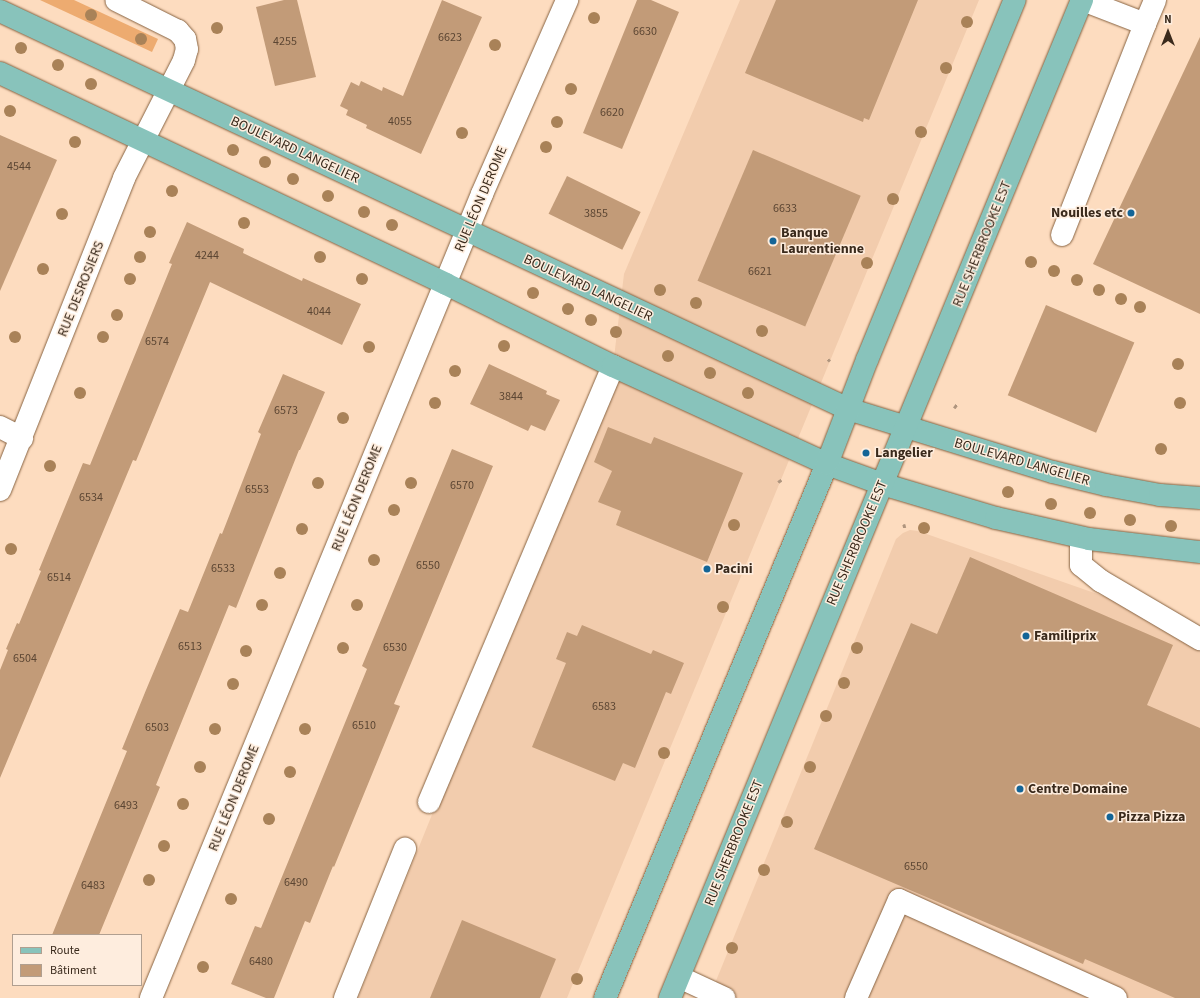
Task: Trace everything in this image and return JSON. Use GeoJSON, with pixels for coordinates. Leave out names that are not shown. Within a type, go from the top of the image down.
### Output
{"type":"FeatureCollection","features":[{"type":"Feature","properties":{"kind":"main road"},"geometry":{"type":"LineString","coordinates":[[605,998],[827,464],[848,409],[1016,0]]}},
{"type":"Feature","properties":{"kind":"main road","name":"RUE SHERBROOKE EST"},"geometry":{"type":"LineString","coordinates":[[670,998],[1082,0]]}},
{"type":"Feature","properties":{"kind":"main road","name":"BOULEVARD LANGELIER"},"geometry":{"type":"LineString","coordinates":[[0,11],[848,409],[1053,472],[1106,485],[1160,494],[1200,498]]}},
{"type":"Feature","properties":{"kind":"main road"},"geometry":{"type":"LineString","coordinates":[[0,73],[446,284],[613,366],[827,464],[882,484],[996,518],[1081,538],[1127,545],[1200,552]]}},
{"type":"Feature","properties":{"kind":"street","name":"RUE DESROSIERS"},"geometry":{"type":"LineString","coordinates":[[0,490],[22,438],[124,178],[184,60],[187,49],[185,39],[178,31],[167,24],[116,0]]}},
{"type":"Feature","properties":{"kind":"street","name":"RUE LÉON DEROME"},"geometry":{"type":"LineString","coordinates":[[151,998],[467,231],[567,0]]}},
{"type":"Feature","properties":{"kind":"street"},"geometry":{"type":"LineString","coordinates":[[1082,0],[1145,24]]}},
{"type":"Feature","properties":{"kind":"street"},"geometry":{"type":"LineString","coordinates":[[1062,235],[1155,0]]}},
{"type":"Feature","properties":{"kind":"street"},"geometry":{"type":"LineString","coordinates":[[429,802],[613,366]]}},
{"type":"Feature","properties":{"kind":"street"},"geometry":{"type":"LineString","coordinates":[[0,427],[22,438]]}},
{"type":"Feature","properties":{"kind":"street"},"geometry":{"type":"LineString","coordinates":[[1081,538],[1081,565],[1101,580],[1200,639]]}},
{"type":"Feature","properties":{"kind":"street"},"geometry":{"type":"LineString","coordinates":[[345,998],[405,849]]}},
{"type":"Feature","properties":{"kind":"street"},"geometry":{"type":"LineString","coordinates":[[856,998],[899,900],[1116,998]]}},
{"type":"Feature","properties":{"kind":"street"},"geometry":{"type":"LineString","coordinates":[[679,977],[724,998]]}},
{"type":"Feature","properties":{"kind":"path"},"geometry":{"type":"LineString","coordinates":[[954,408],[958,404]]}},
{"type":"Feature","properties":{"kind":"shaded area"},"geometry":{"type":"Polygon","coordinates":[[[40,0],[74,0],[158,39],[152,52],[40,0]]]}},
{"type":"Feature","properties":{"kind":"shaded area"},"geometry":{"type":"Polygon","coordinates":[[[740,0],[979,0],[567,998],[358,998],[613,366],[624,274],[740,0]]]}},
{"type":"Feature","properties":{"kind":"shaded area","name":"Centre Domaine"},"geometry":{"type":"Polygon","coordinates":[[[910,530],[918,531],[1200,630],[1200,998],[709,998],[896,539],[903,533],[910,530]]]}},
{"type":"Feature","properties":{"kind":"building"},"geometry":{"type":"Polygon","coordinates":[[[284,0],[297,0],[316,77],[275,86],[256,7],[284,0]]]}},
{"type":"Feature","properties":{"kind":"building"},"geometry":{"type":"Polygon","coordinates":[[[442,0],[482,17],[421,154],[366,128],[367,125],[346,115],[348,110],[340,106],[351,82],[359,86],[361,81],[382,91],[383,87],[403,96],[442,0]]]}},
{"type":"Feature","properties":{"kind":"building"},"geometry":{"type":"Polygon","coordinates":[[[637,0],[651,0],[679,12],[622,149],[583,133],[637,0]]]}},
{"type":"Feature","properties":{"kind":"building"},"geometry":{"type":"Polygon","coordinates":[[[776,0],[918,0],[869,120],[864,118],[863,122],[745,73],[776,0]]]}},
{"type":"Feature","properties":{"kind":"building"},"geometry":{"type":"Polygon","coordinates":[[[1200,37],[1200,314],[1093,264],[1200,37]]]}},
{"type":"Feature","properties":{"kind":"building"},"geometry":{"type":"Polygon","coordinates":[[[0,135],[57,160],[0,291],[0,135]]]}},
{"type":"Feature","properties":{"kind":"building"},"geometry":{"type":"Polygon","coordinates":[[[753,150],[861,196],[805,326],[698,281],[753,150]]]}},
{"type":"Feature","properties":{"kind":"building"},"geometry":{"type":"Polygon","coordinates":[[[567,176],[641,212],[622,250],[549,214],[567,176]]]}},
{"type":"Feature","properties":{"kind":"building"},"geometry":{"type":"Polygon","coordinates":[[[187,222],[244,249],[243,253],[302,281],[303,278],[361,304],[342,345],[210,282],[136,461],[133,460],[0,778],[0,670],[8,650],[6,649],[17,623],[19,624],[41,571],[39,570],[83,463],[90,465],[172,264],[169,263],[187,222]]]}},
{"type":"Feature","properties":{"kind":"building"},"geometry":{"type":"Polygon","coordinates":[[[1046,305],[1134,343],[1096,433],[1008,395],[1046,305]]]}},
{"type":"Feature","properties":{"kind":"building"},"geometry":{"type":"Polygon","coordinates":[[[489,364],[547,391],[546,394],[560,400],[545,431],[531,425],[528,431],[470,404],[489,364]]]}},
{"type":"Feature","properties":{"kind":"building"},"geometry":{"type":"Polygon","coordinates":[[[283,374],[325,392],[299,450],[236,608],[229,605],[156,785],[160,787],[99,934],[52,934],[127,751],[122,749],[146,690],[180,609],[188,612],[220,533],[222,534],[261,434],[258,432],[283,374]]]}},
{"type":"Feature","properties":{"kind":"building"},"geometry":{"type":"Polygon","coordinates":[[[608,427],[651,444],[654,437],[743,473],[707,562],[616,525],[621,511],[598,502],[612,471],[594,462],[608,427]]]}},
{"type":"Feature","properties":{"kind":"building"},"geometry":{"type":"Polygon","coordinates":[[[452,449],[493,466],[394,704],[400,706],[334,867],[333,866],[310,923],[305,921],[274,998],[266,998],[231,984],[255,926],[261,928],[367,669],[362,666],[452,449]]]}},
{"type":"Feature","properties":{"kind":"building","name":"Centre Domaine"},"geometry":{"type":"Polygon","coordinates":[[[970,557],[1173,645],[1147,705],[1200,728],[1200,998],[1175,998],[1085,959],[1083,964],[814,849],[911,623],[937,634],[970,557]]]}},
{"type":"Feature","properties":{"kind":"building"},"geometry":{"type":"Polygon","coordinates":[[[582,625],[651,654],[653,650],[684,663],[671,694],[666,692],[635,768],[623,763],[615,781],[532,747],[566,663],[556,659],[567,632],[577,636],[582,625]]]}},
{"type":"Feature","properties":{"kind":"building"},"geometry":{"type":"Polygon","coordinates":[[[462,920],[556,959],[540,998],[430,998],[462,920]]]}},
{"type":"Feature","properties":{"kind":"place","name":"Nouilles etc"},"geometry":{"type":"Point","coordinates":[1131,213]}},
{"type":"Feature","properties":{"kind":"place","name":"Banque Laurentienne"},"geometry":{"type":"Point","coordinates":[773,241]}},
{"type":"Feature","properties":{"kind":"place","name":"Langelier"},"geometry":{"type":"Point","coordinates":[866,453]}},
{"type":"Feature","properties":{"kind":"place","name":"Pacini"},"geometry":{"type":"Point","coordinates":[707,569]}},
{"type":"Feature","properties":{"kind":"place","name":"Familiprix"},"geometry":{"type":"Point","coordinates":[1026,636]}},
{"type":"Feature","properties":{"kind":"place","name":"Centre Domaine"},"geometry":{"type":"Point","coordinates":[1020,789]}},
{"type":"Feature","properties":{"kind":"place","name":"Pizza Pizza"},"geometry":{"type":"Point","coordinates":[1110,817]}}]}
